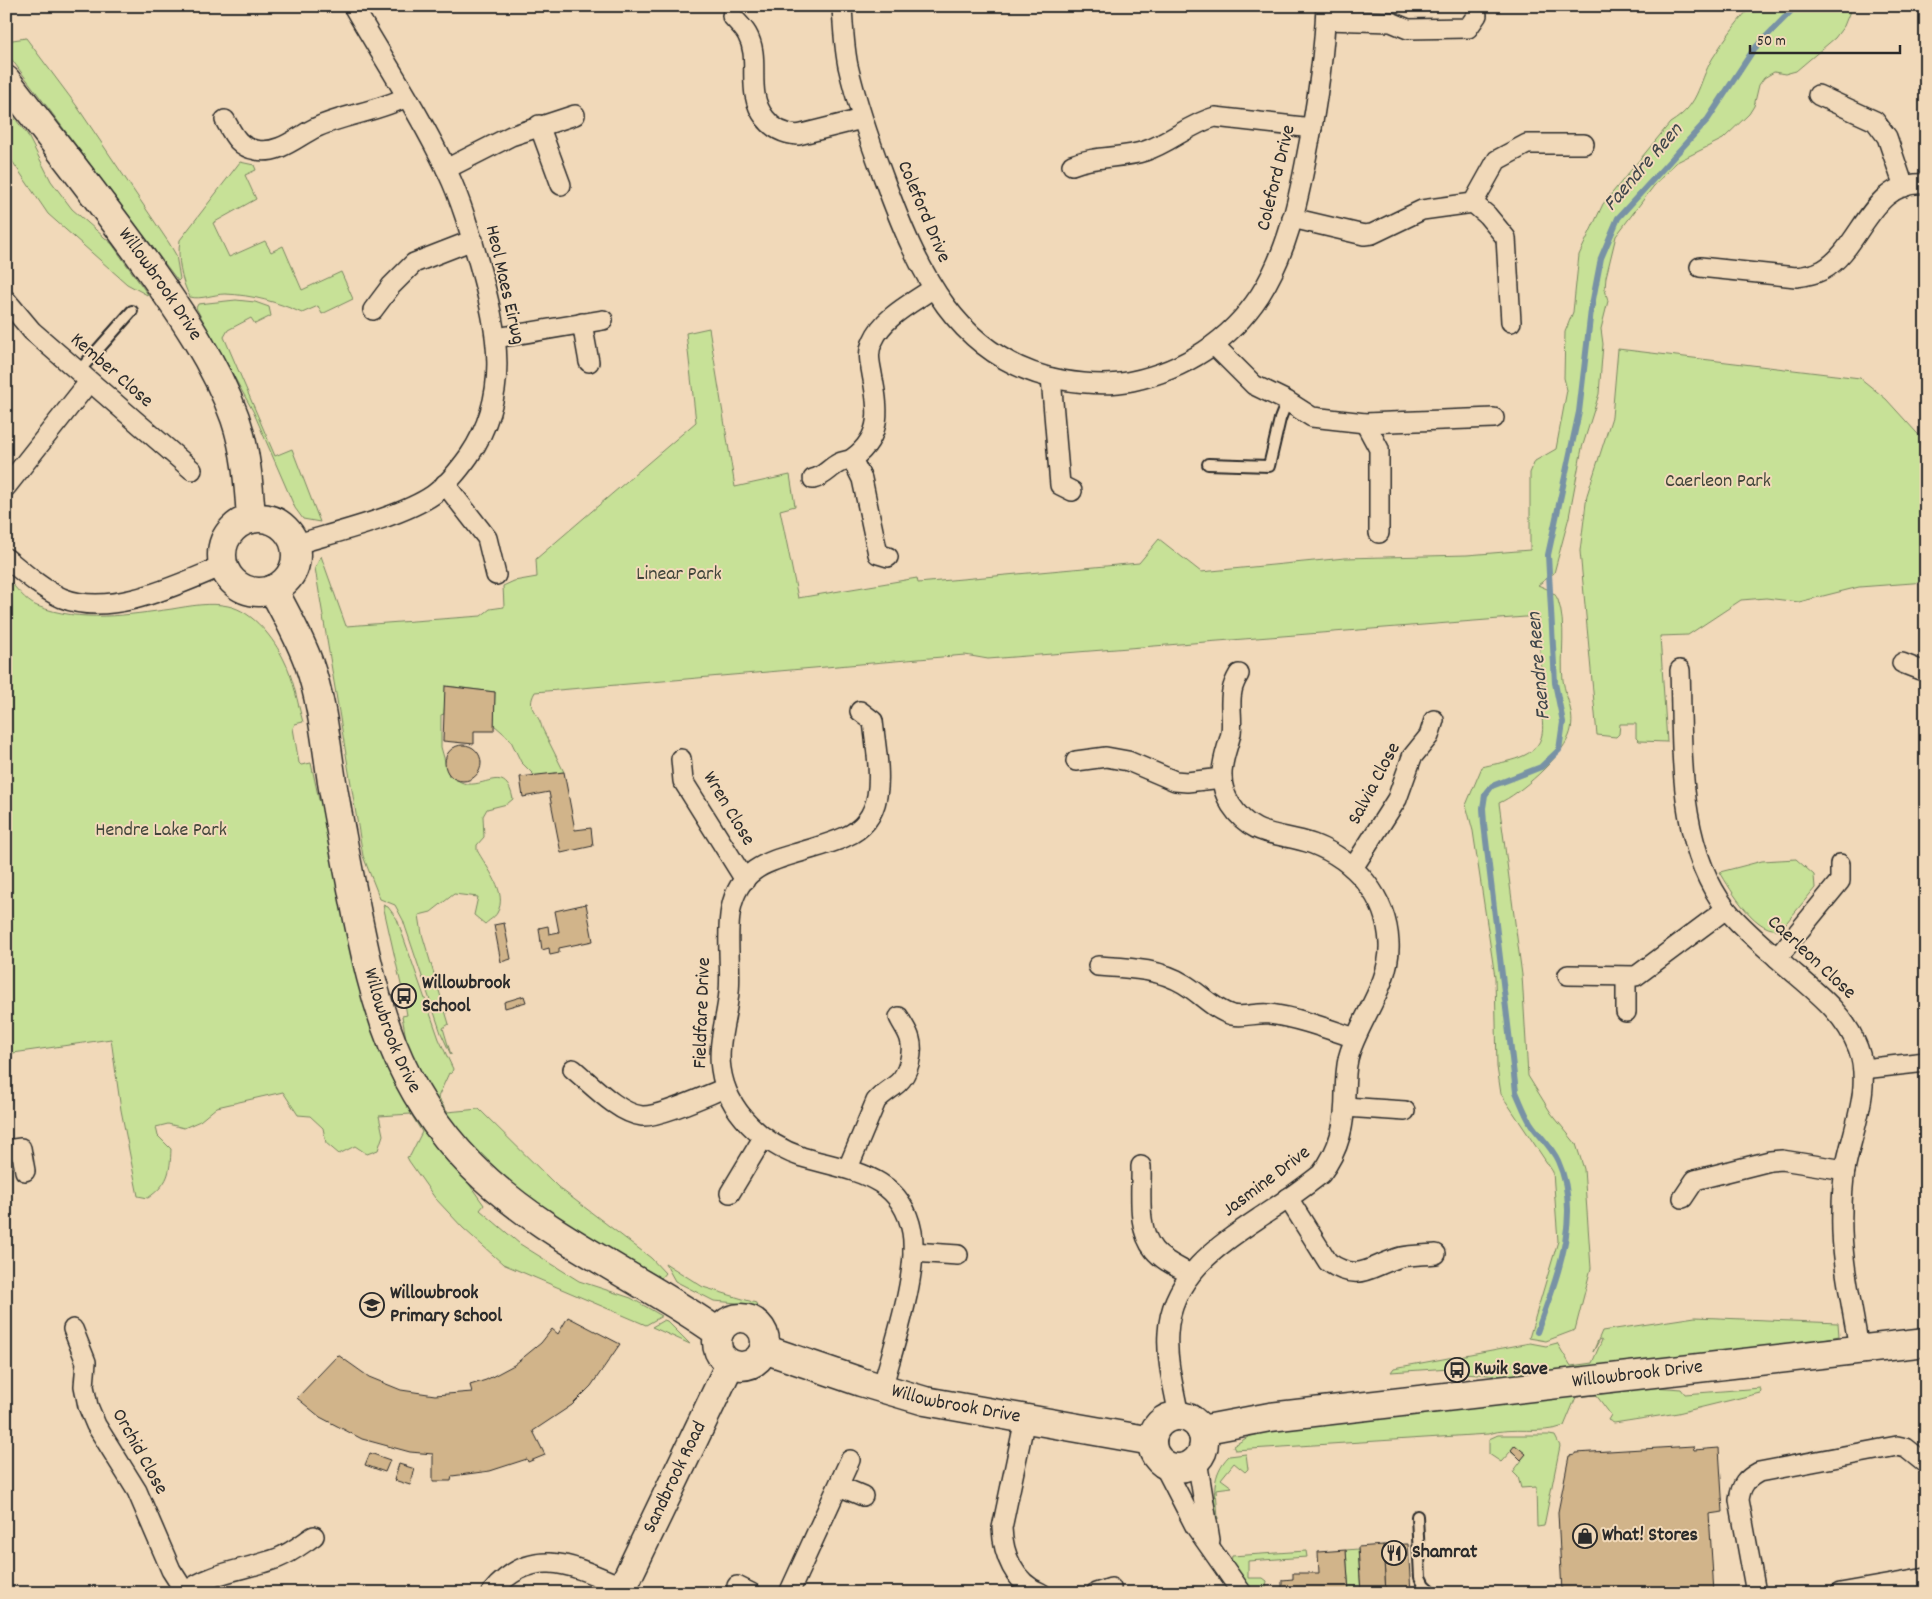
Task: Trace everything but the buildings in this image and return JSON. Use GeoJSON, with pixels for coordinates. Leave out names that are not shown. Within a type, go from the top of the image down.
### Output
{"type":"FeatureCollection","features":[{"type":"Feature","properties":{"kind":"street","name":"Heol Maes Eirwg"},"geometry":{"type":"LineString","coordinates":[[294,545],[412,506],[433,495],[445,484],[477,444],[488,422],[497,382],[496,338],[472,240],[458,194],[406,97],[353,6]]}},
{"type":"Feature","properties":{"kind":"street","name":"Coleford Drive"},"geometry":{"type":"LineString","coordinates":[[842,6],[847,63],[862,119],[905,238],[932,289],[961,325],[982,344],[1007,360],[1051,378],[1081,383],[1126,382],[1168,371],[1214,345],[1249,310],[1261,293],[1284,243],[1292,218],[1323,68],[1326,13]]}},
{"type":"Feature","properties":{"kind":"street"},"geometry":{"type":"LineString","coordinates":[[1326,13],[1391,22],[1408,29],[1468,28],[1477,15]]}},
{"type":"Feature","properties":{"kind":"street"},"geometry":{"type":"LineString","coordinates":[[732,16],[748,34],[753,59],[753,94],[758,110],[769,124],[787,134],[798,135],[862,119]]}},
{"type":"Feature","properties":{"kind":"street","name":"Willowbrook Drive"},"geometry":{"type":"LineString","coordinates":[[6,80],[124,233],[191,331],[225,394],[235,419],[249,482],[250,519]]}},
{"type":"Feature","properties":{"kind":"street"},"geometry":{"type":"LineString","coordinates":[[1818,95],[1875,120],[1887,137],[1904,187]]}},
{"type":"Feature","properties":{"kind":"street"},"geometry":{"type":"LineString","coordinates":[[225,120],[236,140],[244,147],[257,151],[270,151],[331,122],[374,111],[406,97]]}},
{"type":"Feature","properties":{"kind":"street"},"geometry":{"type":"LineString","coordinates":[[446,169],[539,125],[575,115]]}},
{"type":"Feature","properties":{"kind":"street"},"geometry":{"type":"LineString","coordinates":[[1072,165],[1087,158],[1143,152],[1201,121],[1214,118],[1312,128]]}},
{"type":"Feature","properties":{"kind":"street"},"geometry":{"type":"LineString","coordinates":[[539,125],[561,185]]}},
{"type":"Feature","properties":{"kind":"street"},"geometry":{"type":"LineString","coordinates":[[1473,203],[1497,160],[1527,144],[1584,144]]}},
{"type":"Feature","properties":{"kind":"street"},"geometry":{"type":"LineString","coordinates":[[1700,267],[1796,277],[1810,275],[1823,270],[1837,259],[1848,247],[1880,201],[1904,187],[1926,184]]}},
{"type":"Feature","properties":{"kind":"street"},"geometry":{"type":"LineString","coordinates":[[1292,218],[1364,235],[1372,234],[1422,210],[1473,203],[1487,215],[1506,238],[1511,322]]}},
{"type":"Feature","properties":{"kind":"street"},"geometry":{"type":"LineString","coordinates":[[374,310],[391,286],[414,263],[472,240]]}},
{"type":"Feature","properties":{"kind":"street"},"geometry":{"type":"LineString","coordinates":[[813,479],[824,476],[837,464],[852,459],[871,437],[876,424],[878,408],[868,356],[872,342],[885,323],[932,289]]}},
{"type":"Feature","properties":{"kind":"street","name":"Kember Close"},"geometry":{"type":"LineString","coordinates":[[6,300],[32,331],[192,470]]}},
{"type":"Feature","properties":{"kind":"street"},"geometry":{"type":"LineString","coordinates":[[496,338],[603,320]]}},
{"type":"Feature","properties":{"kind":"street"},"geometry":{"type":"LineString","coordinates":[[582,323],[589,362]]}},
{"type":"Feature","properties":{"kind":"street"},"geometry":{"type":"LineString","coordinates":[[1214,345],[1254,385],[1287,401],[1312,417],[1365,423],[1494,418]]}},
{"type":"Feature","properties":{"kind":"street"},"geometry":{"type":"LineString","coordinates":[[6,487],[84,377]]}},
{"type":"Feature","properties":{"kind":"street"},"geometry":{"type":"LineString","coordinates":[[1051,378],[1060,485],[1072,491]]}},
{"type":"Feature","properties":{"kind":"street"},"geometry":{"type":"LineString","coordinates":[[1365,423],[1379,450],[1379,533]]}},
{"type":"Feature","properties":{"kind":"street"},"geometry":{"type":"LineString","coordinates":[[852,459],[862,479],[878,554],[888,557]]}},
{"type":"Feature","properties":{"kind":"street"},"geometry":{"type":"LineString","coordinates":[[445,484],[487,538],[496,575]]}},
{"type":"Feature","properties":{"kind":"street"},"geometry":{"type":"LineString","coordinates":[[250,519],[273,520],[290,534],[294,545],[294,566],[289,576],[273,589],[261,592],[249,590],[234,581],[223,566],[224,542],[230,531],[239,523],[250,519]]}},
{"type":"Feature","properties":{"kind":"street"},"geometry":{"type":"LineString","coordinates":[[6,558],[63,598],[88,603],[151,596],[223,566]]}},
{"type":"Feature","properties":{"kind":"street","name":"Willowbrook Drive"},"geometry":{"type":"LineString","coordinates":[[273,589],[309,663],[318,699],[366,962],[376,1002],[388,1037],[420,1099],[453,1146],[472,1166],[515,1204],[541,1224],[668,1299],[719,1333]]}},
{"type":"Feature","properties":{"kind":"street"},"geometry":{"type":"LineString","coordinates":[[1902,663],[1920,670],[1926,670]]}},
{"type":"Feature","properties":{"kind":"street","name":"Caerleon Close"},"geometry":{"type":"LineString","coordinates":[[1680,670],[1683,748],[1690,834],[1704,870],[1726,909],[1845,1020],[1859,1050],[1863,1069],[1860,1107],[1845,1170],[1842,1232],[1859,1350]]}},
{"type":"Feature","properties":{"kind":"street","name":"Jasmine Drive"},"geometry":{"type":"LineString","coordinates":[[1190,1423],[1168,1352],[1168,1332],[1171,1313],[1178,1293],[1190,1274],[1232,1236],[1321,1174],[1332,1160],[1339,1143],[1345,1107],[1346,1068],[1355,1038],[1380,985],[1387,965],[1389,944],[1386,920],[1379,902],[1368,884],[1353,868],[1313,844],[1263,832],[1248,826],[1229,802],[1222,778],[1223,760],[1232,722],[1231,692],[1239,674]]}},
{"type":"Feature","properties":{"kind":"street","name":"Fieldfare Drive"},"geometry":{"type":"LineString","coordinates":[[860,711],[873,722],[879,786],[876,805],[868,820],[847,837],[770,862],[755,870],[745,880],[731,911],[728,932],[730,982],[721,1050],[721,1068],[725,1088],[733,1104],[744,1119],[764,1138],[783,1149],[848,1168],[879,1181],[893,1194],[905,1211],[912,1231],[912,1270],[882,1389]]}},
{"type":"Feature","properties":{"kind":"street","name":"Salvia Close"},"geometry":{"type":"LineString","coordinates":[[1353,868],[1397,799],[1412,757],[1429,736],[1434,720]]}},
{"type":"Feature","properties":{"kind":"street"},"geometry":{"type":"LineString","coordinates":[[1076,760],[1106,757],[1128,761],[1175,781],[1187,782],[1222,778]]}},
{"type":"Feature","properties":{"kind":"street","name":"Wren Close"},"geometry":{"type":"LineString","coordinates":[[681,759],[683,781],[745,880]]}},
{"type":"Feature","properties":{"kind":"street"},"geometry":{"type":"LineString","coordinates":[[1777,958],[1840,881],[1840,864]]}},
{"type":"Feature","properties":{"kind":"street"},"geometry":{"type":"LineString","coordinates":[[1568,975],[1636,976],[1647,970],[1726,909]]}},
{"type":"Feature","properties":{"kind":"street"},"geometry":{"type":"LineString","coordinates":[[1098,966],[1131,969],[1169,977],[1184,984],[1221,1010],[1234,1015],[1274,1014],[1355,1038]]}},
{"type":"Feature","properties":{"kind":"street"},"geometry":{"type":"LineString","coordinates":[[1626,977],[1626,1012]]}},
{"type":"Feature","properties":{"kind":"street"},"geometry":{"type":"LineString","coordinates":[[848,1168],[876,1101],[883,1092],[897,1084],[906,1073],[910,1062],[910,1039],[899,1017]]}},
{"type":"Feature","properties":{"kind":"street"},"geometry":{"type":"LineString","coordinates":[[1863,1069],[1926,1062]]}},
{"type":"Feature","properties":{"kind":"street"},"geometry":{"type":"LineString","coordinates":[[572,1069],[622,1108],[643,1116],[658,1113],[725,1088]]}},
{"type":"Feature","properties":{"kind":"street"},"geometry":{"type":"LineString","coordinates":[[1345,1107],[1405,1111]]}},
{"type":"Feature","properties":{"kind":"street"},"geometry":{"type":"LineString","coordinates":[[730,1193],[764,1138]]}},
{"type":"Feature","properties":{"kind":"street"},"geometry":{"type":"LineString","coordinates":[[6,1150],[21,1148],[25,1171]]}},
{"type":"Feature","properties":{"kind":"street"},"geometry":{"type":"LineString","coordinates":[[1683,1198],[1695,1180],[1770,1160],[1782,1160],[1845,1170]]}},
{"type":"Feature","properties":{"kind":"street"},"geometry":{"type":"LineString","coordinates":[[1141,1166],[1143,1227],[1147,1239],[1154,1250],[1165,1260],[1190,1274]]}},
{"type":"Feature","properties":{"kind":"street"},"geometry":{"type":"LineString","coordinates":[[1288,1198],[1328,1262],[1338,1269],[1366,1272],[1402,1257],[1436,1254]]}},
{"type":"Feature","properties":{"kind":"street"},"geometry":{"type":"LineString","coordinates":[[913,1252],[958,1255]]}},
{"type":"Feature","properties":{"kind":"street"},"geometry":{"type":"LineString","coordinates":[[745,1319],[758,1326],[764,1341],[764,1349],[756,1361],[750,1364],[743,1366],[730,1364],[717,1347],[719,1333],[729,1322],[745,1319]]}},
{"type":"Feature","properties":{"kind":"street","name":"Orchid Close"},"geometry":{"type":"LineString","coordinates":[[72,1329],[86,1362],[84,1386],[88,1406],[96,1425],[137,1491],[171,1570],[184,1592]]}},
{"type":"Feature","properties":{"kind":"street","name":"Willowbrook Drive"},"geometry":{"type":"LineString","coordinates":[[1190,1423],[1279,1416],[1926,1342]]}},
{"type":"Feature","properties":{"kind":"street","name":"Willowbrook Drive"},"geometry":{"type":"LineString","coordinates":[[764,1349],[882,1389],[925,1400],[1025,1419],[1101,1430],[1157,1452]]}},
{"type":"Feature","properties":{"kind":"street","name":"Sandbrook Road"},"geometry":{"type":"LineString","coordinates":[[622,1590],[730,1364]]}},
{"type":"Feature","properties":{"kind":"street"},"geometry":{"type":"LineString","coordinates":[[1025,1419],[1002,1528],[1003,1542],[1013,1570],[1025,1583],[1041,1593]]}},
{"type":"Feature","properties":{"kind":"street"},"geometry":{"type":"LineString","coordinates":[[1157,1452],[1176,1468],[1191,1465],[1197,1460],[1204,1446],[1190,1423],[1163,1421],[1157,1427],[1157,1452],[1195,1526],[1242,1593]]}},
{"type":"Feature","properties":{"kind":"street"},"geometry":{"type":"LineString","coordinates":[[1756,1593],[1739,1500],[1741,1487],[1748,1478],[1759,1472],[1897,1446],[1906,1448],[1926,1464]]}},
{"type":"Feature","properties":{"kind":"street"},"geometry":{"type":"LineString","coordinates":[[789,1593],[850,1460]]}},
{"type":"Feature","properties":{"kind":"street"},"geometry":{"type":"LineString","coordinates":[[1197,1460],[1208,1531],[1214,1553]]}},
{"type":"Feature","properties":{"kind":"street"},"geometry":{"type":"LineString","coordinates":[[839,1486],[863,1496]]}},
{"type":"Feature","properties":{"kind":"street"},"geometry":{"type":"LineString","coordinates":[[184,1592],[217,1574],[277,1558],[292,1552],[314,1536]]}},
{"type":"Feature","properties":{"kind":"street"},"geometry":{"type":"LineString","coordinates":[[491,1593],[511,1575],[544,1561],[561,1562],[622,1590]]}},
{"type":"Feature","properties":{"kind":"street"},"geometry":{"type":"LineString","coordinates":[[1840,1593],[1926,1578]]}},
{"type":"Feature","properties":{"kind":"lane"},"geometry":{"type":"LineString","coordinates":[[84,377],[132,311]]}},
{"type":"Feature","properties":{"kind":"lane"},"geometry":{"type":"LineString","coordinates":[[1208,464],[1269,466],[1280,419],[1287,401]]}},
{"type":"Feature","properties":{"kind":"lane"},"geometry":{"type":"LineString","coordinates":[[1417,1516],[1420,1577],[1424,1585],[1433,1593]]}},
{"type":"Feature","properties":{"kind":"green space","name":"Linear Park"},"geometry":{"type":"Polygon","coordinates":[[[1752,6],[1852,6],[1844,26],[1835,38],[1796,71],[1785,74],[1774,72],[1764,78],[1759,85],[1754,106],[1749,114],[1723,139],[1675,163],[1653,187],[1616,236],[1606,277],[1605,289],[1608,301],[1601,329],[1603,344],[1599,394],[1582,448],[1569,517],[1554,573],[1538,585],[1550,590],[1554,594],[1561,610],[1563,680],[1571,715],[1571,729],[1565,745],[1549,764],[1518,792],[1499,803],[1522,975],[1528,1076],[1551,1113],[1576,1144],[1584,1169],[1591,1268],[1575,1330],[1546,1341],[1529,1338],[1558,1241],[1553,1172],[1501,1094],[1497,1067],[1495,977],[1473,831],[1466,805],[1482,767],[1524,756],[1537,745],[1541,738],[1543,730],[1543,703],[1538,616],[988,659],[965,655],[535,692],[531,703],[532,707],[564,772],[535,776],[521,762],[510,739],[494,725],[495,692],[446,686],[444,714],[441,715],[441,747],[449,776],[468,784],[501,780],[510,789],[513,799],[507,804],[487,809],[483,816],[484,837],[477,845],[477,850],[495,880],[498,889],[500,905],[496,914],[485,924],[474,915],[478,897],[454,894],[431,912],[419,915],[422,934],[449,1024],[443,1028],[451,1055],[441,1033],[403,920],[395,905],[380,899],[363,856],[315,568],[321,556],[346,626],[481,616],[490,609],[504,607],[503,586],[514,581],[537,577],[536,559],[696,422],[686,333],[709,328],[735,487],[790,475],[795,506],[780,510],[798,598],[917,578],[918,583],[1139,563],[1159,539],[1201,572],[1345,558],[1467,555],[1530,550],[1530,473],[1535,461],[1556,449],[1567,390],[1564,378],[1565,332],[1573,312],[1579,255],[1603,204],[1670,123],[1688,107],[1694,99],[1705,73],[1719,48],[1752,6]]]}},
{"type":"Feature","properties":{"kind":"green space"},"geometry":{"type":"Polygon","coordinates":[[[26,38],[76,105],[169,243],[176,255],[180,279],[178,281],[6,52],[6,41],[26,38]]]}},
{"type":"Feature","properties":{"kind":"green space"},"geometry":{"type":"Polygon","coordinates":[[[6,107],[27,134],[51,181],[72,209],[112,244],[149,296],[127,284],[48,214],[6,152],[6,107]]]}},
{"type":"Feature","properties":{"kind":"green space"},"geometry":{"type":"Polygon","coordinates":[[[240,162],[254,165],[256,170],[245,175],[256,199],[213,223],[229,257],[265,241],[271,252],[283,246],[302,290],[341,272],[353,299],[322,314],[318,306],[302,313],[274,302],[245,296],[225,294],[199,298],[190,297],[180,269],[180,240],[240,162]]]}},
{"type":"Feature","properties":{"kind":"green space"},"geometry":{"type":"Polygon","coordinates":[[[236,300],[255,302],[269,307],[271,316],[255,324],[251,318],[228,330],[224,337],[275,456],[292,449],[320,522],[303,519],[295,508],[253,411],[196,308],[198,304],[236,300]]]}},
{"type":"Feature","properties":{"kind":"green space","name":"Caerleon Park"},"geometry":{"type":"Polygon","coordinates":[[[1618,349],[1860,378],[1886,399],[1926,443],[1926,582],[1859,587],[1799,602],[1766,598],[1741,600],[1688,635],[1660,636],[1667,742],[1639,741],[1636,738],[1636,724],[1620,724],[1619,734],[1616,737],[1597,735],[1580,551],[1587,495],[1612,417],[1618,349]]]}},
{"type":"Feature","properties":{"kind":"green space","name":"Hendre Lake Park"},"geometry":{"type":"Polygon","coordinates":[[[6,578],[33,604],[54,611],[87,616],[104,616],[214,604],[237,609],[262,627],[280,652],[293,683],[303,722],[295,724],[293,728],[299,763],[301,765],[311,763],[319,800],[324,801],[351,944],[454,1163],[484,1205],[480,1210],[520,1244],[579,1281],[631,1298],[662,1316],[646,1325],[503,1264],[463,1228],[435,1198],[409,1161],[407,1157],[410,1156],[422,1132],[411,1114],[379,1116],[383,1135],[378,1150],[367,1154],[355,1146],[339,1154],[326,1143],[323,1128],[310,1116],[298,1115],[283,1092],[217,1107],[200,1121],[184,1128],[168,1124],[156,1127],[158,1136],[171,1149],[170,1165],[164,1182],[148,1198],[138,1196],[121,1110],[111,1039],[6,1054],[6,578]]]}},
{"type":"Feature","properties":{"kind":"green space"},"geometry":{"type":"Polygon","coordinates":[[[1796,859],[1814,875],[1815,888],[1782,928],[1773,929],[1764,926],[1754,919],[1738,900],[1720,872],[1762,861],[1796,859]]]}},
{"type":"Feature","properties":{"kind":"green space"},"geometry":{"type":"Polygon","coordinates":[[[383,905],[388,907],[397,919],[439,1039],[453,1069],[451,1074],[449,1073],[438,1097],[447,1112],[479,1109],[558,1187],[651,1258],[665,1273],[661,1278],[531,1203],[453,1131],[410,1061],[402,1016],[407,1015],[405,1004],[407,1003],[404,989],[402,989],[383,905]]]}},
{"type":"Feature","properties":{"kind":"green space"},"geometry":{"type":"Polygon","coordinates":[[[665,1263],[703,1287],[756,1303],[757,1308],[748,1304],[714,1301],[675,1281],[665,1263]]]}},
{"type":"Feature","properties":{"kind":"green space"},"geometry":{"type":"Polygon","coordinates":[[[1695,1317],[1838,1323],[1839,1336],[1793,1345],[1514,1377],[1465,1373],[1464,1367],[1391,1372],[1394,1368],[1530,1343],[1546,1346],[1557,1343],[1571,1366],[1592,1363],[1602,1340],[1600,1339],[1593,1352],[1602,1331],[1695,1317]]]}},
{"type":"Feature","properties":{"kind":"green space"},"geometry":{"type":"Polygon","coordinates":[[[664,1320],[667,1321],[690,1344],[652,1327],[664,1320]]]}},
{"type":"Feature","properties":{"kind":"green space"},"geometry":{"type":"Polygon","coordinates":[[[1628,1385],[1681,1389],[1685,1394],[1760,1388],[1761,1390],[1760,1393],[1678,1413],[1614,1423],[1608,1420],[1611,1415],[1596,1395],[1576,1397],[1564,1426],[1555,1429],[1235,1450],[1233,1446],[1248,1437],[1267,1432],[1628,1385]]]}},
{"type":"Feature","properties":{"kind":"green space"},"geometry":{"type":"Polygon","coordinates":[[[1498,1435],[1555,1436],[1560,1446],[1544,1526],[1537,1527],[1536,1487],[1521,1488],[1518,1477],[1513,1472],[1522,1460],[1511,1451],[1501,1462],[1489,1454],[1489,1439],[1498,1435]]]}},
{"type":"Feature","properties":{"kind":"green space"},"geometry":{"type":"Polygon","coordinates":[[[1246,1454],[1248,1469],[1245,1472],[1234,1463],[1221,1479],[1232,1487],[1216,1489],[1218,1519],[1216,1519],[1215,1486],[1219,1470],[1229,1456],[1246,1454]]]}},
{"type":"Feature","properties":{"kind":"green space"},"geometry":{"type":"Polygon","coordinates":[[[1358,1549],[1361,1593],[1349,1593],[1346,1550],[1358,1549]]]}},
{"type":"Feature","properties":{"kind":"green space"},"geometry":{"type":"Polygon","coordinates":[[[1306,1551],[1307,1557],[1248,1561],[1248,1578],[1263,1578],[1267,1581],[1265,1593],[1252,1593],[1231,1563],[1232,1556],[1306,1551]]]}},
{"type":"Feature","properties":{"kind":"waterway","name":"Faendre Reen"},"geometry":{"type":"LineString","coordinates":[[1537,1332],[1559,1269],[1564,1247],[1568,1203],[1565,1182],[1558,1161],[1531,1124],[1516,1092],[1484,824],[1483,808],[1485,795],[1492,786],[1541,767],[1559,750],[1563,722],[1555,683],[1548,555],[1579,412],[1591,310],[1601,258],[1618,218],[1708,119],[1754,49],[1796,6]]}},
{"type":"Feature","properties":{"kind":"place","name":"Willowbrook School"},"geometry":{"type":"Point","coordinates":[404,996]}},
{"type":"Feature","properties":{"kind":"place","name":"Willowbrook Primary School"},"geometry":{"type":"Point","coordinates":[372,1305]}},
{"type":"Feature","properties":{"kind":"place","name":"Kwik Save"},"geometry":{"type":"Point","coordinates":[1457,1370]}},
{"type":"Feature","properties":{"kind":"place","name":"What! Stores"},"geometry":{"type":"Point","coordinates":[1585,1536]}},
{"type":"Feature","properties":{"kind":"place","name":"Shamrat"},"geometry":{"type":"Point","coordinates":[1394,1553]}}]}
